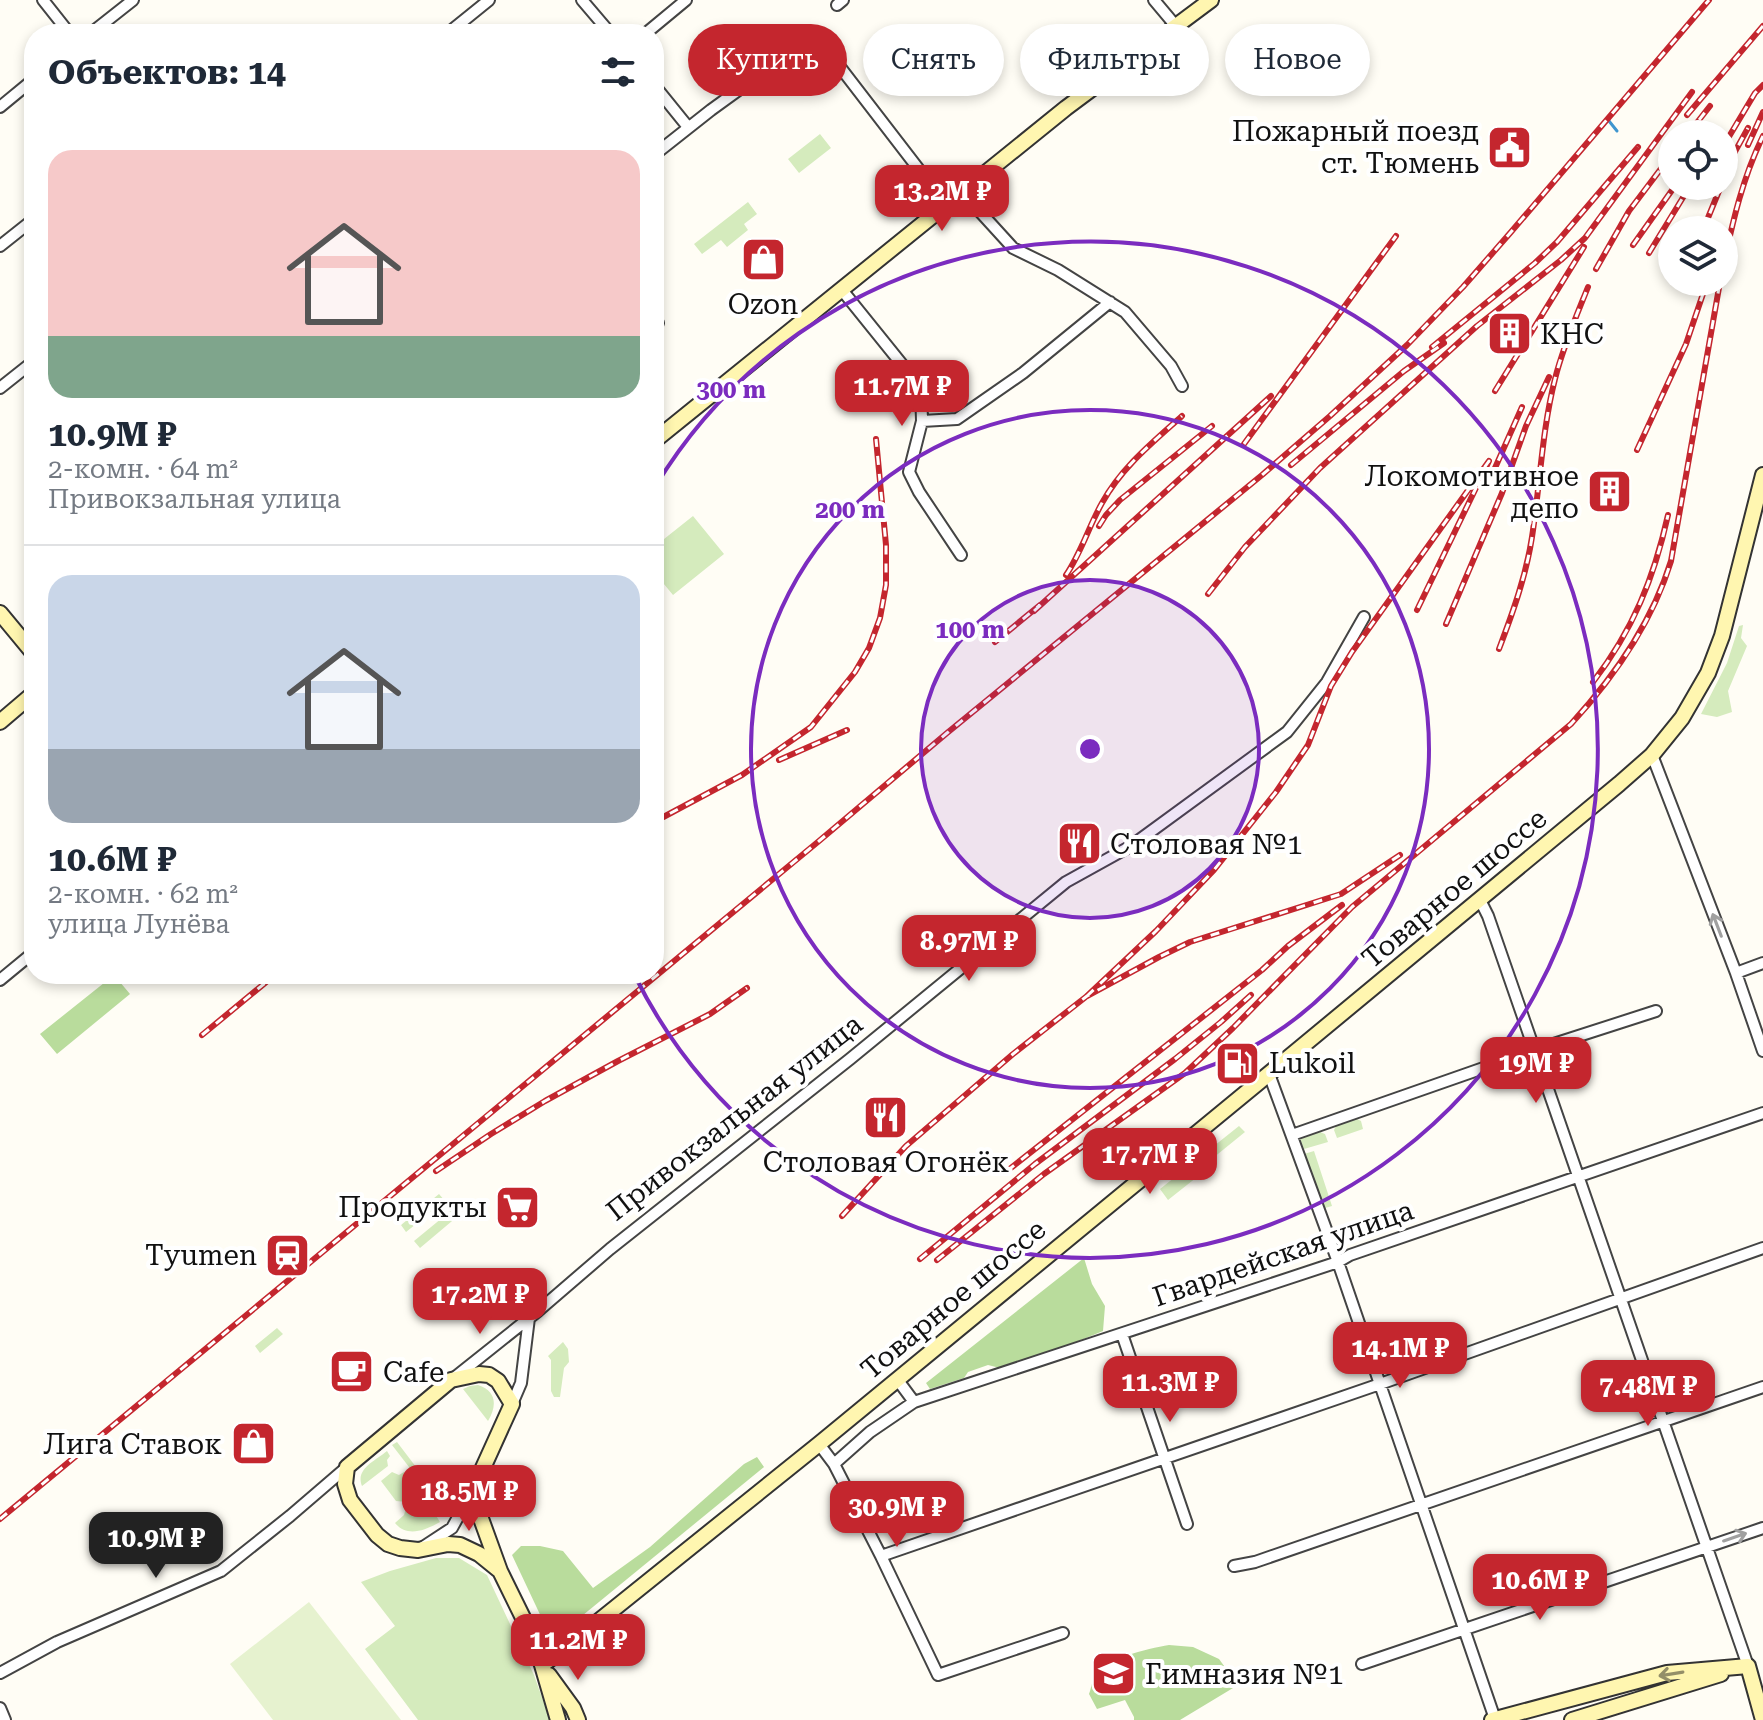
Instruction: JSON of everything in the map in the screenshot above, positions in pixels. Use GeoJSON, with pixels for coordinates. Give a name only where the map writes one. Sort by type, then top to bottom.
{"type":"FeatureCollection","features":[{"type":"Feature","properties":{"kind":"street"},"geometry":{"type":"LineString","coordinates":[[43,0],[62,24]]}},
{"type":"Feature","properties":{"kind":"street"},"geometry":{"type":"LineString","coordinates":[[103,24],[133,0]]}},
{"type":"Feature","properties":{"kind":"street"},"geometry":{"type":"LineString","coordinates":[[459,24],[489,0]]}},
{"type":"Feature","properties":{"kind":"street"},"geometry":{"type":"LineString","coordinates":[[582,0],[602,24]]}},
{"type":"Feature","properties":{"kind":"street"},"geometry":{"type":"LineString","coordinates":[[657,24],[686,0]]}},
{"type":"Feature","properties":{"kind":"street"},"geometry":{"type":"LineString","coordinates":[[1154,0],[1174,24]]}},
{"type":"Feature","properties":{"kind":"street"},"geometry":{"type":"LineString","coordinates":[[1176,24],[1211,0]]}},
{"type":"Feature","properties":{"kind":"street"},"geometry":{"type":"LineString","coordinates":[[664,147],[794,50],[817,45],[830,54],[948,203]]}},
{"type":"Feature","properties":{"kind":"street"},"geometry":{"type":"LineString","coordinates":[[0,107],[24,87]]}},
{"type":"Feature","properties":{"kind":"street"},"geometry":{"type":"LineString","coordinates":[[664,433],[1082,96]]}},
{"type":"Feature","properties":{"kind":"street"},"geometry":{"type":"LineString","coordinates":[[664,97],[688,127]]}},
{"type":"Feature","properties":{"kind":"street"},"geometry":{"type":"LineString","coordinates":[[962,192],[1013,248],[1058,270],[1125,312],[1171,366],[1182,386]]}},
{"type":"Feature","properties":{"kind":"street"},"geometry":{"type":"LineString","coordinates":[[0,246],[24,227]]}},
{"type":"Feature","properties":{"kind":"street"},"geometry":{"type":"LineString","coordinates":[[842,290],[921,388],[922,421],[909,472],[961,555]]}},
{"type":"Feature","properties":{"kind":"street"},"geometry":{"type":"LineString","coordinates":[[922,421],[957,419],[1023,373],[1110,302]]}},
{"type":"Feature","properties":{"kind":"street"},"geometry":{"type":"LineString","coordinates":[[0,388],[24,369]]}},
{"type":"Feature","properties":{"kind":"street","name":"Товарное шоссе"},"geometry":{"type":"LineString","coordinates":[[542,1665],[819,1444],[1652,755],[1682,718],[1708,673],[1722,636],[1763,475]]}},
{"type":"Feature","properties":{"kind":"street"},"geometry":{"type":"LineString","coordinates":[[0,613],[24,642]]}},
{"type":"Feature","properties":{"kind":"street","name":"Привокзальная улица"},"geometry":{"type":"LineString","coordinates":[[347,1467],[583,1270],[850,1059],[1066,882],[1131,846],[1287,732],[1327,682],[1364,617]]}},
{"type":"Feature","properties":{"kind":"street"},"geometry":{"type":"LineString","coordinates":[[0,722],[24,702]]}},
{"type":"Feature","properties":{"kind":"street"},"geometry":{"type":"LineString","coordinates":[[1652,755],[1763,1051]]}},
{"type":"Feature","properties":{"kind":"street"},"geometry":{"type":"LineString","coordinates":[[1480,900],[1707,1547],[1763,1720]]}},
{"type":"Feature","properties":{"kind":"street"},"geometry":{"type":"LineString","coordinates":[[0,980],[24,960]]}},
{"type":"Feature","properties":{"kind":"street"},"geometry":{"type":"LineString","coordinates":[[1736,973],[1763,963]]}},
{"type":"Feature","properties":{"kind":"street"},"geometry":{"type":"LineString","coordinates":[[1292,1135],[1656,1011]]}},
{"type":"Feature","properties":{"kind":"street"},"geometry":{"type":"LineString","coordinates":[[1269,1074],[1338,1262],[1494,1720],[1667,1673],[1748,1666]]}},
{"type":"Feature","properties":{"kind":"street","name":"Гвардейская улица"},"geometry":{"type":"LineString","coordinates":[[834,1464],[870,1432],[914,1402],[1338,1262],[1350,1255],[1763,1113]]}},
{"type":"Feature","properties":{"kind":"street"},"geometry":{"type":"LineString","coordinates":[[881,1556],[1763,1248]]}},
{"type":"Feature","properties":{"kind":"street"},"geometry":{"type":"LineString","coordinates":[[418,1550],[452,1528],[469,1499],[521,1383],[529,1318]]}},
{"type":"Feature","properties":{"kind":"street"},"geometry":{"type":"LineString","coordinates":[[1122,1334],[1187,1524]]}},
{"type":"Feature","properties":{"kind":"street"},"geometry":{"type":"LineString","coordinates":[[451,1380],[489,1375],[498,1381],[512,1404]]}},
{"type":"Feature","properties":{"kind":"street"},"geometry":{"type":"LineString","coordinates":[[897,1379],[914,1402]]}},
{"type":"Feature","properties":{"kind":"street"},"geometry":{"type":"LineString","coordinates":[[1234,1566],[1255,1562],[1763,1387]]}},
{"type":"Feature","properties":{"kind":"street"},"geometry":{"type":"LineString","coordinates":[[819,1444],[834,1464],[938,1675],[1063,1633]]}},
{"type":"Feature","properties":{"kind":"street"},"geometry":{"type":"LineString","coordinates":[[0,1673],[57,1642],[221,1571],[347,1467]]}},
{"type":"Feature","properties":{"kind":"street"},"geometry":{"type":"LineString","coordinates":[[347,1467],[345,1484],[350,1500],[377,1535],[388,1544],[418,1550],[448,1544],[460,1545],[479,1554],[500,1571]]}},
{"type":"Feature","properties":{"kind":"street"},"geometry":{"type":"LineString","coordinates":[[478,1479],[475,1502],[500,1571],[530,1632],[558,1720]]}},
{"type":"Feature","properties":{"kind":"street"},"geometry":{"type":"LineString","coordinates":[[1362,1664],[1763,1528]]}},
{"type":"Feature","properties":{"kind":"street"},"geometry":{"type":"LineString","coordinates":[[1572,1720],[1763,1661]]}},
{"type":"Feature","properties":{"kind":"street"},"geometry":{"type":"LineString","coordinates":[[542,1665],[578,1720]]}},
{"type":"Feature","properties":{"kind":"street"},"geometry":{"type":"LineString","coordinates":[[0,1708],[5,1720]]}},
{"type":"Feature","properties":{"kind":"green space"},"geometry":{"type":"Polygon","coordinates":[[[820,134],[831,148],[799,173],[788,159],[820,134]]]}},
{"type":"Feature","properties":{"kind":"green space"},"geometry":{"type":"Polygon","coordinates":[[[748,202],[757,214],[744,224],[748,230],[727,247],[721,240],[702,254],[694,244],[748,202]]]}},
{"type":"Feature","properties":{"kind":"green space"},"geometry":{"type":"Polygon","coordinates":[[[693,516],[724,554],[673,595],[664,584],[664,539],[693,516]]]}},
{"type":"Feature","properties":{"kind":"green space"},"geometry":{"type":"Polygon","coordinates":[[[1743,625],[1741,638],[1747,646],[1728,691],[1732,712],[1717,717],[1701,714],[1727,663],[1739,626],[1743,625]]]}},
{"type":"Feature","properties":{"kind":"green space"},"geometry":{"type":"Polygon","coordinates":[[[103,984],[122,984],[130,994],[57,1054],[40,1034],[103,984]]]}},
{"type":"Feature","properties":{"kind":"green space"},"geometry":{"type":"Polygon","coordinates":[[[1357,1119],[1361,1121],[1363,1129],[1337,1138],[1336,1126],[1357,1119]]]}},
{"type":"Feature","properties":{"kind":"green space"},"geometry":{"type":"Polygon","coordinates":[[[1239,1126],[1245,1132],[1213,1158],[1216,1162],[1168,1200],[1160,1189],[1239,1126]]]}},
{"type":"Feature","properties":{"kind":"green space"},"geometry":{"type":"Polygon","coordinates":[[[1320,1132],[1325,1134],[1328,1142],[1304,1149],[1300,1139],[1320,1132]]]}},
{"type":"Feature","properties":{"kind":"green space"},"geometry":{"type":"Polygon","coordinates":[[[1314,1151],[1332,1206],[1325,1208],[1304,1154],[1314,1151]]]}},
{"type":"Feature","properties":{"kind":"green space"},"geometry":{"type":"Polygon","coordinates":[[[439,1194],[445,1201],[406,1232],[401,1225],[439,1194]]]}},
{"type":"Feature","properties":{"kind":"green space"},"geometry":{"type":"Polygon","coordinates":[[[453,1209],[458,1216],[420,1248],[414,1241],[453,1209]]]}},
{"type":"Feature","properties":{"kind":"green space"},"geometry":{"type":"Polygon","coordinates":[[[1084,1258],[1092,1284],[1105,1306],[1103,1331],[1008,1370],[988,1365],[968,1372],[964,1378],[930,1389],[926,1383],[1084,1258]]]}},
{"type":"Feature","properties":{"kind":"green space"},"geometry":{"type":"Polygon","coordinates":[[[277,1328],[283,1334],[260,1353],[255,1346],[277,1328]]]}},
{"type":"Feature","properties":{"kind":"green space"},"geometry":{"type":"Polygon","coordinates":[[[563,1342],[568,1349],[569,1362],[564,1368],[560,1397],[554,1397],[548,1356],[563,1342]]]}},
{"type":"Feature","properties":{"kind":"green space"},"geometry":{"type":"Polygon","coordinates":[[[478,1385],[489,1391],[494,1400],[488,1421],[463,1389],[478,1385]]]}},
{"type":"Feature","properties":{"kind":"green space"},"geometry":{"type":"Polygon","coordinates":[[[397,1442],[451,1513],[447,1516],[392,1445],[397,1442]]]}},
{"type":"Feature","properties":{"kind":"green space"},"geometry":{"type":"Polygon","coordinates":[[[387,1451],[390,1456],[388,1466],[362,1486],[364,1470],[387,1451]]]}},
{"type":"Feature","properties":{"kind":"green space"},"geometry":{"type":"Polygon","coordinates":[[[757,1457],[764,1467],[566,1629],[556,1630],[544,1623],[512,1555],[521,1546],[563,1551],[593,1588],[650,1547],[744,1464],[757,1457]]]}},
{"type":"Feature","properties":{"kind":"green space"},"geometry":{"type":"Polygon","coordinates":[[[392,1472],[399,1475],[404,1472],[428,1504],[396,1501],[381,1481],[392,1472]]]}},
{"type":"Feature","properties":{"kind":"green space"},"geometry":{"type":"Polygon","coordinates":[[[406,1508],[433,1511],[440,1522],[423,1530],[400,1528],[395,1523],[404,1515],[406,1508]]]}},
{"type":"Feature","properties":{"kind":"green space"},"geometry":{"type":"Polygon","coordinates":[[[436,1558],[459,1558],[487,1575],[534,1675],[550,1720],[418,1720],[365,1649],[395,1626],[361,1582],[436,1558]]]}},
{"type":"Feature","properties":{"kind":"green space"},"geometry":{"type":"Polygon","coordinates":[[[309,1602],[401,1720],[273,1720],[230,1664],[309,1602]]]}},
{"type":"Feature","properties":{"kind":"green space"},"geometry":{"type":"Polygon","coordinates":[[[1169,1645],[1193,1647],[1219,1659],[1238,1685],[1180,1720],[1134,1720],[1125,1700],[1097,1709],[1089,1694],[1098,1673],[1126,1656],[1169,1645]]]}},
{"type":"Feature","properties":{"kind":"waterway"},"geometry":{"type":"LineString","coordinates":[[1609,121],[1617,131]]}},
{"type":"Feature","properties":{"kind":"railway"},"geometry":{"type":"LineString","coordinates":[[664,969],[1262,475],[1407,345],[1463,287],[1709,0]]}},
{"type":"Feature","properties":{"kind":"railway"},"geometry":{"type":"LineString","coordinates":[[1687,115],[1763,26]]}},
{"type":"Feature","properties":{"kind":"railway"},"geometry":{"type":"LineString","coordinates":[[1738,122],[1763,85]]}},
{"type":"Feature","properties":{"kind":"railway"},"geometry":{"type":"LineString","coordinates":[[1208,594],[1245,547],[1320,468],[1477,326],[1585,238],[1692,92]]}},
{"type":"Feature","properties":{"kind":"railway"},"geometry":{"type":"LineString","coordinates":[[1699,120],[1710,106]]}},
{"type":"Feature","properties":{"kind":"railway"},"geometry":{"type":"LineString","coordinates":[[1748,145],[1763,112]]}},
{"type":"Feature","properties":{"kind":"railway"},"geometry":{"type":"LineString","coordinates":[[1738,146],[1748,128]]}},
{"type":"Feature","properties":{"kind":"railway"},"geometry":{"type":"LineString","coordinates":[[1735,216],[1763,136]]}},
{"type":"Feature","properties":{"kind":"railway"},"geometry":{"type":"LineString","coordinates":[[1432,347],[1557,242],[1638,147]]}},
{"type":"Feature","properties":{"kind":"railway"},"geometry":{"type":"LineString","coordinates":[[1596,269],[1629,211],[1658,173]]}},
{"type":"Feature","properties":{"kind":"railway"},"geometry":{"type":"LineString","coordinates":[[1633,245],[1665,200]]}},
{"type":"Feature","properties":{"kind":"railway"},"geometry":{"type":"LineString","coordinates":[[1649,253],[1681,200]]}},
{"type":"Feature","properties":{"kind":"railway"},"geometry":{"type":"LineString","coordinates":[[1709,216],[1715,200]]}},
{"type":"Feature","properties":{"kind":"railway"},"geometry":{"type":"LineString","coordinates":[[1244,444],[1396,236]]}},
{"type":"Feature","properties":{"kind":"railway"},"geometry":{"type":"LineString","coordinates":[[1495,391],[1584,247]]}},
{"type":"Feature","properties":{"kind":"railway"},"geometry":{"type":"LineString","coordinates":[[1499,649],[1529,551],[1555,379],[1588,287]]}},
{"type":"Feature","properties":{"kind":"railway"},"geometry":{"type":"LineString","coordinates":[[1637,450],[1686,344],[1702,296]]}},
{"type":"Feature","properties":{"kind":"railway"},"geometry":{"type":"LineString","coordinates":[[937,1260],[1044,1174],[1185,1073],[1352,907],[1571,724],[1603,687],[1643,627],[1671,561],[1718,296]]}},
{"type":"Feature","properties":{"kind":"railway"},"geometry":{"type":"LineString","coordinates":[[1291,465],[1404,371],[1444,343]]}},
{"type":"Feature","properties":{"kind":"railway"},"geometry":{"type":"LineString","coordinates":[[1446,624],[1549,377]]}},
{"type":"Feature","properties":{"kind":"railway"},"geometry":{"type":"LineString","coordinates":[[1034,611],[1271,396]]}},
{"type":"Feature","properties":{"kind":"railway"},"geometry":{"type":"LineString","coordinates":[[1491,477],[1522,407]]}},
{"type":"Feature","properties":{"kind":"railway"},"geometry":{"type":"LineString","coordinates":[[1066,575],[1110,490],[1138,456],[1182,416]]}},
{"type":"Feature","properties":{"kind":"railway"},"geometry":{"type":"LineString","coordinates":[[1099,526],[1120,500],[1212,426]]}},
{"type":"Feature","properties":{"kind":"railway"},"geometry":{"type":"LineString","coordinates":[[664,817],[742,775],[811,727],[855,672],[869,648],[880,618],[886,585],[886,545],[876,439]]}},
{"type":"Feature","properties":{"kind":"railway"},"geometry":{"type":"LineString","coordinates":[[1087,996],[1156,931],[1214,870],[1276,792],[1308,745],[1331,686],[1352,652],[1489,461],[1417,610]]}},
{"type":"Feature","properties":{"kind":"railway"},"geometry":{"type":"LineString","coordinates":[[1593,682],[1620,643],[1640,603],[1668,515]]}},
{"type":"Feature","properties":{"kind":"railway"},"geometry":{"type":"LineString","coordinates":[[995,642],[1040,605]]}},
{"type":"Feature","properties":{"kind":"railway"},"geometry":{"type":"LineString","coordinates":[[779,760],[847,730]]}},
{"type":"Feature","properties":{"kind":"railway"},"geometry":{"type":"LineString","coordinates":[[842,1216],[906,1146],[1013,1054],[1087,996],[1190,942],[1341,894],[1400,855]]}},
{"type":"Feature","properties":{"kind":"railway"},"geometry":{"type":"LineString","coordinates":[[1007,1171],[1342,905]]}},
{"type":"Feature","properties":{"kind":"railway"},"geometry":{"type":"LineString","coordinates":[[202,1035],[264,984]]}},
{"type":"Feature","properties":{"kind":"railway"},"geometry":{"type":"LineString","coordinates":[[0,1519],[646,984]]}},
{"type":"Feature","properties":{"kind":"railway"},"geometry":{"type":"LineString","coordinates":[[436,1171],[545,1101],[710,1014],[747,988]]}},
{"type":"Feature","properties":{"kind":"railway"},"geometry":{"type":"LineString","coordinates":[[920,1259],[1035,1164],[1175,1059],[1251,995]]}},
{"type":"Feature","properties":{"kind":"place","name":"Пожарный поезд ст. Тюмень"},"geometry":{"type":"Point","coordinates":[1510,147]}},
{"type":"Feature","properties":{"kind":"place","name":"Ozon"},"geometry":{"type":"Point","coordinates":[763,260]}},
{"type":"Feature","properties":{"kind":"place","name":"КНС"},"geometry":{"type":"Point","coordinates":[1509,334]}},
{"type":"Feature","properties":{"kind":"place","name":"Локомотивное депо"},"geometry":{"type":"Point","coordinates":[1610,492]}},
{"type":"Feature","properties":{"kind":"place","name":"Столовая №1"},"geometry":{"type":"Point","coordinates":[1079,844]}},
{"type":"Feature","properties":{"kind":"place","name":"Lukoil"},"geometry":{"type":"Point","coordinates":[1238,1063]}},
{"type":"Feature","properties":{"kind":"place","name":"Столовая Огонёк"},"geometry":{"type":"Point","coordinates":[886,1117]}},
{"type":"Feature","properties":{"kind":"place","name":"Продукты"},"geometry":{"type":"Point","coordinates":[518,1207]}},
{"type":"Feature","properties":{"kind":"place","name":"Tyumen"},"geometry":{"type":"Point","coordinates":[288,1255]}},
{"type":"Feature","properties":{"kind":"place","name":"Cafe"},"geometry":{"type":"Point","coordinates":[352,1372]}},
{"type":"Feature","properties":{"kind":"place","name":"Лига Ставок"},"geometry":{"type":"Point","coordinates":[253,1444]}},
{"type":"Feature","properties":{"kind":"place","name":"Гимназия №1"},"geometry":{"type":"Point","coordinates":[1114,1674]}}]}
